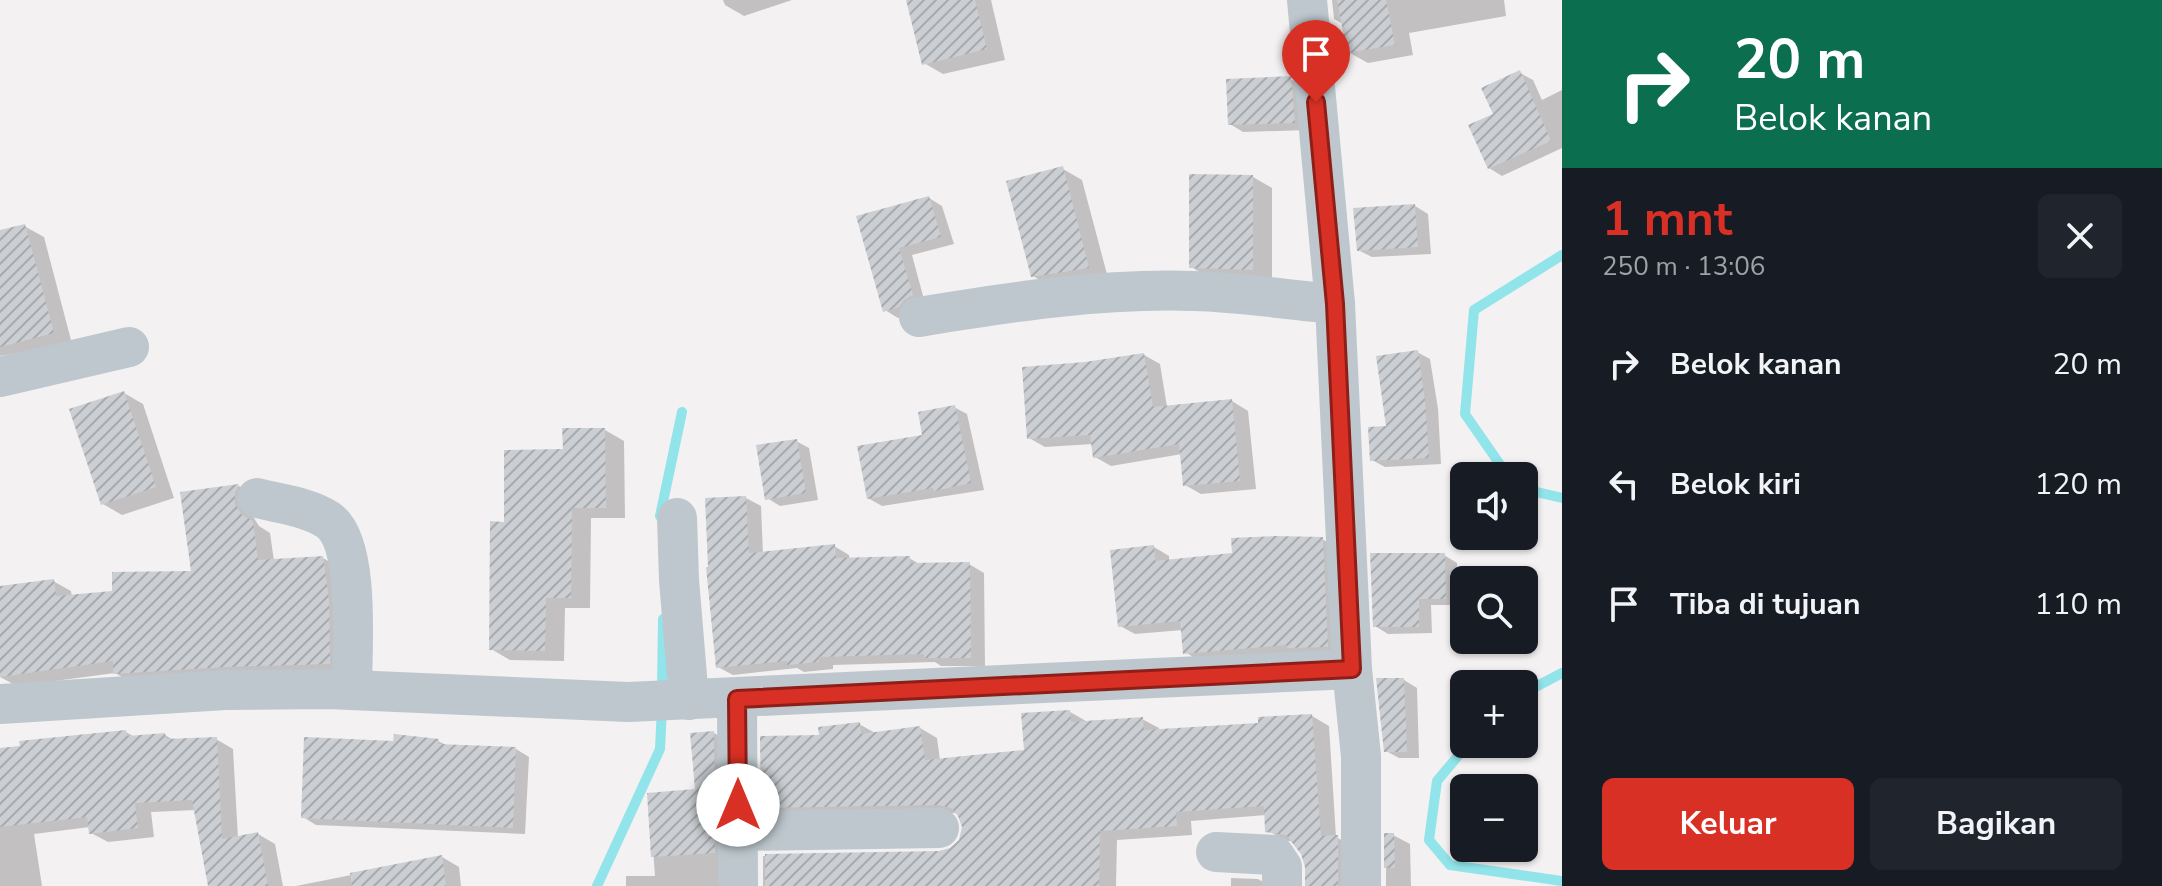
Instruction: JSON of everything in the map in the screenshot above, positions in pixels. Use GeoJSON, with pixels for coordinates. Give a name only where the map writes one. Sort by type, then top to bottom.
{"type":"FeatureCollection","features":[{"type":"Feature","properties":{"kind":"street"},"geometry":{"type":"LineString","coordinates":[[1307,0],[1335,304],[1352,669],[1361,756],[1361,886]]}},
{"type":"Feature","properties":{"kind":"street"},"geometry":{"type":"LineString","coordinates":[[919,317],[1043,297],[1123,291],[1207,291],[1335,304]]}},
{"type":"Feature","properties":{"kind":"street"},"geometry":{"type":"LineString","coordinates":[[0,377],[129,347]]}},
{"type":"Feature","properties":{"kind":"street"},"geometry":{"type":"LineString","coordinates":[[257,498],[316,514],[332,522],[341,536],[352,583],[352,689]]}},
{"type":"Feature","properties":{"kind":"street"},"geometry":{"type":"LineString","coordinates":[[677,518],[681,700]]}},
{"type":"Feature","properties":{"kind":"street"},"geometry":{"type":"LineString","coordinates":[[0,704],[225,690],[352,689],[628,702],[1352,669]]}},
{"type":"Feature","properties":{"kind":"street"},"geometry":{"type":"LineString","coordinates":[[737,699],[738,886]]}},
{"type":"Feature","properties":{"kind":"street"},"geometry":{"type":"LineString","coordinates":[[738,831],[939,828]]}},
{"type":"Feature","properties":{"kind":"street"},"geometry":{"type":"LineString","coordinates":[[1216,852],[1274,855],[1282,867],[1282,886]]}},
{"type":"Feature","properties":{"kind":"building"},"geometry":{"type":"Polygon","coordinates":[[[906,0],[975,0],[987,49],[922,65],[906,0]]]}},
{"type":"Feature","properties":{"kind":"building"},"geometry":{"type":"Polygon","coordinates":[[[1337,0],[1386,0],[1395,45],[1347,53],[1337,0]]]}},
{"type":"Feature","properties":{"kind":"building"},"geometry":{"type":"Polygon","coordinates":[[[1520,70],[1551,141],[1488,169],[1468,125],[1493,114],[1481,88],[1520,70]]]}},
{"type":"Feature","properties":{"kind":"building"},"geometry":{"type":"Polygon","coordinates":[[[1291,76],[1295,123],[1228,125],[1226,79],[1291,76]]]}},
{"type":"Feature","properties":{"kind":"building"},"geometry":{"type":"Polygon","coordinates":[[[1063,166],[1089,268],[1031,277],[1006,181],[1063,166]]]}},
{"type":"Feature","properties":{"kind":"building"},"geometry":{"type":"Polygon","coordinates":[[[1189,174],[1253,175],[1253,270],[1189,268],[1189,174]]]}},
{"type":"Feature","properties":{"kind":"building"},"geometry":{"type":"Polygon","coordinates":[[[929,196],[941,237],[899,248],[913,295],[899,307],[883,312],[856,216],[929,196]]]}},
{"type":"Feature","properties":{"kind":"building"},"geometry":{"type":"Polygon","coordinates":[[[1415,204],[1418,247],[1357,251],[1353,208],[1415,204]]]}},
{"type":"Feature","properties":{"kind":"building"},"geometry":{"type":"Polygon","coordinates":[[[25,224],[54,333],[0,347],[0,230],[25,224]]]}},
{"type":"Feature","properties":{"kind":"building"},"geometry":{"type":"Polygon","coordinates":[[[1418,350],[1429,458],[1370,461],[1368,427],[1386,426],[1376,356],[1418,350]]]}},
{"type":"Feature","properties":{"kind":"building"},"geometry":{"type":"Polygon","coordinates":[[[1144,353],[1153,407],[1232,399],[1240,481],[1183,486],[1179,444],[1093,458],[1090,435],[1027,439],[1022,367],[1144,353]]]}},
{"type":"Feature","properties":{"kind":"building"},"geometry":{"type":"Polygon","coordinates":[[[124,391],[156,487],[101,505],[69,409],[124,391]]]}},
{"type":"Feature","properties":{"kind":"building"},"geometry":{"type":"Polygon","coordinates":[[[955,405],[971,483],[867,499],[857,446],[922,435],[918,412],[955,405]]]}},
{"type":"Feature","properties":{"kind":"building"},"geometry":{"type":"Polygon","coordinates":[[[562,428],[605,428],[606,508],[572,508],[571,598],[546,598],[545,651],[489,650],[490,521],[504,522],[504,450],[563,449],[562,428]]]}},
{"type":"Feature","properties":{"kind":"building"},"geometry":{"type":"Polygon","coordinates":[[[797,439],[806,493],[765,500],[756,445],[797,439]]]}},
{"type":"Feature","properties":{"kind":"building"},"geometry":{"type":"Polygon","coordinates":[[[239,484],[235,504],[242,515],[253,521],[258,560],[323,556],[329,600],[330,664],[113,674],[113,661],[0,677],[0,586],[54,579],[56,596],[112,591],[112,572],[191,571],[180,492],[239,484]]]}},
{"type":"Feature","properties":{"kind":"building"},"geometry":{"type":"Polygon","coordinates":[[[746,496],[749,553],[835,544],[836,558],[910,556],[910,563],[970,562],[971,658],[924,658],[924,654],[819,657],[819,662],[787,665],[787,661],[716,668],[706,567],[705,498],[746,496]]]}},
{"type":"Feature","properties":{"kind":"building"},"geometry":{"type":"Polygon","coordinates":[[[1323,537],[1328,647],[1287,648],[1287,645],[1183,654],[1180,621],[1118,627],[1110,550],[1154,545],[1155,561],[1232,553],[1231,538],[1323,537]]]}},
{"type":"Feature","properties":{"kind":"building"},"geometry":{"type":"Polygon","coordinates":[[[1370,553],[1445,553],[1446,599],[1419,599],[1419,627],[1373,627],[1370,553]]]}},
{"type":"Feature","properties":{"kind":"building"},"geometry":{"type":"Polygon","coordinates":[[[1376,678],[1404,678],[1407,752],[1384,752],[1376,678]]]}},
{"type":"Feature","properties":{"kind":"building"},"geometry":{"type":"Polygon","coordinates":[[[1070,710],[1071,722],[1143,717],[1144,730],[1258,723],[1258,717],[1312,714],[1321,836],[1338,835],[1338,886],[1305,886],[1301,854],[1286,835],[1265,832],[1264,806],[1176,812],[1177,826],[1100,831],[1099,886],[765,886],[765,854],[939,851],[950,848],[959,840],[962,827],[951,808],[939,805],[761,808],[760,736],[819,735],[818,727],[860,722],[861,734],[920,726],[925,760],[1024,750],[1021,713],[1070,710]]]}},
{"type":"Feature","properties":{"kind":"building"},"geometry":{"type":"Polygon","coordinates":[[[126,730],[127,736],[165,733],[166,739],[217,737],[222,839],[258,832],[268,886],[208,886],[192,800],[135,803],[138,828],[89,834],[87,817],[0,827],[0,748],[20,746],[19,741],[126,730]]]}},
{"type":"Feature","properties":{"kind":"building"},"geometry":{"type":"Polygon","coordinates":[[[714,731],[715,853],[651,857],[647,793],[695,789],[690,733],[714,731]]]}},
{"type":"Feature","properties":{"kind":"building"},"geometry":{"type":"Polygon","coordinates":[[[394,734],[439,739],[438,744],[516,747],[513,828],[301,818],[304,737],[393,741],[394,734]]]}},
{"type":"Feature","properties":{"kind":"building"},"geometry":{"type":"Polygon","coordinates":[[[1384,833],[1394,833],[1395,868],[1384,868],[1384,833]]]}},
{"type":"Feature","properties":{"kind":"building"},"geometry":{"type":"Polygon","coordinates":[[[442,855],[446,886],[352,886],[350,873],[442,855]]]}},
{"type":"Feature","properties":{"kind":"waterway"},"geometry":{"type":"LineString","coordinates":[[1498,462],[1465,414],[1474,310],[1562,255]]}},
{"type":"Feature","properties":{"kind":"waterway"},"geometry":{"type":"LineString","coordinates":[[660,516],[682,412]]}},
{"type":"Feature","properties":{"kind":"waterway"},"geometry":{"type":"LineString","coordinates":[[1538,492],[1562,498]]}},
{"type":"Feature","properties":{"kind":"waterway"},"geometry":{"type":"LineString","coordinates":[[662,691],[663,619]]}},
{"type":"Feature","properties":{"kind":"waterway"},"geometry":{"type":"LineString","coordinates":[[1538,686],[1562,673]]}},
{"type":"Feature","properties":{"kind":"waterway"},"geometry":{"type":"LineString","coordinates":[[597,886],[660,749],[662,707]]}},
{"type":"Feature","properties":{"kind":"waterway"},"geometry":{"type":"LineString","coordinates":[[1456,758],[1437,781],[1429,840],[1450,865],[1562,881]]}},
{"type":"Feature","properties":{"kind":"route"},"geometry":{"type":"LineString","coordinates":[[738,805],[737,699],[1352,669],[1335,304],[1316,102]]}}]}
